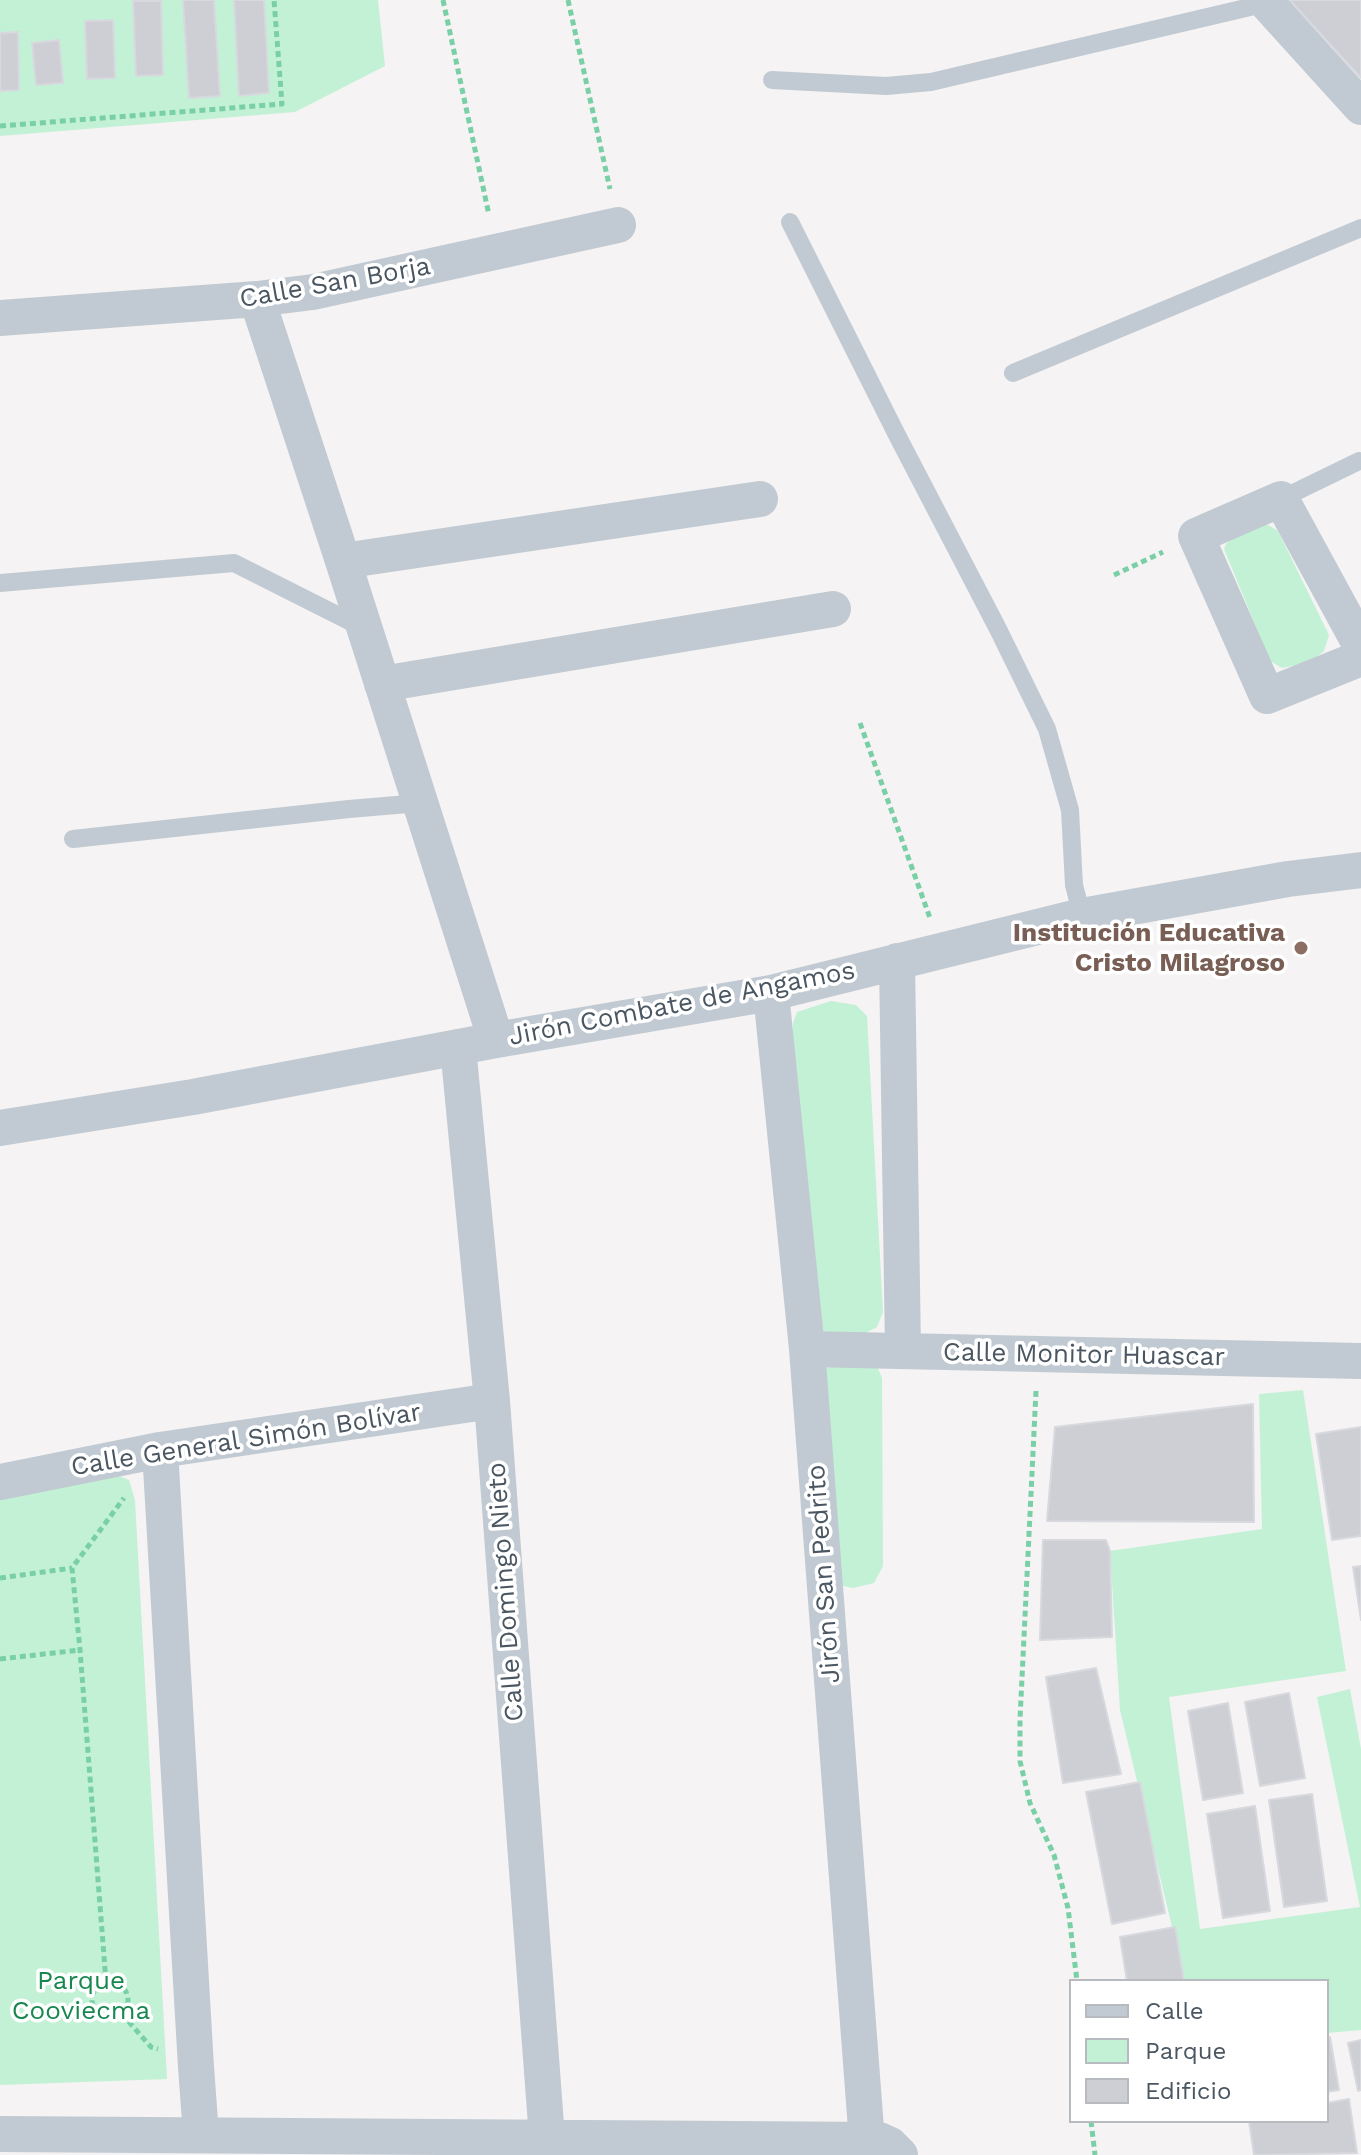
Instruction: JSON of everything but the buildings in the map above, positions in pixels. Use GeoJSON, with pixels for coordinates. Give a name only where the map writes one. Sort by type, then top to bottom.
{"type":"FeatureCollection","features":[{"type":"Feature","properties":{"kind":"street"},"geometry":{"type":"LineString","coordinates":[[1266,2],[1361,107]]}},
{"type":"Feature","properties":{"kind":"street","name":"Calle San Borja"},"geometry":{"type":"LineString","coordinates":[[0,318],[313,292],[618,225]]}},
{"type":"Feature","properties":{"kind":"street"},"geometry":{"type":"LineString","coordinates":[[257,299],[496,1040]]}},
{"type":"Feature","properties":{"kind":"street"},"geometry":{"type":"LineString","coordinates":[[343,561],[760,499]]}},
{"type":"Feature","properties":{"kind":"street"},"geometry":{"type":"LineString","coordinates":[[1361,646],[1281,499],[1196,536],[1267,696],[1361,658]]}},
{"type":"Feature","properties":{"kind":"street"},"geometry":{"type":"LineString","coordinates":[[382,684],[833,609]]}},
{"type":"Feature","properties":{"kind":"street","name":"Jirón Combate de Angamos"},"geometry":{"type":"LineString","coordinates":[[0,1128],[193,1097],[496,1040],[771,993],[1082,916],[1288,879],[1361,870]]}},
{"type":"Feature","properties":{"kind":"street"},"geometry":{"type":"LineString","coordinates":[[897,961],[903,1351]]}},
{"type":"Feature","properties":{"kind":"street","name":"Jirón San Pedrito"},"geometry":{"type":"LineString","coordinates":[[771,993],[807,1349],[867,2148]]}},
{"type":"Feature","properties":{"kind":"street","name":"Calle Domingo Nieto"},"geometry":{"type":"LineString","coordinates":[[458,1047],[492,1401],[547,2138]]}},
{"type":"Feature","properties":{"kind":"street","name":"Calle Monitor Huascar"},"geometry":{"type":"LineString","coordinates":[[807,1349],[1361,1361]]}},
{"type":"Feature","properties":{"kind":"street","name":"Calle General Simón Bolívar"},"geometry":{"type":"LineString","coordinates":[[0,1482],[160,1450],[492,1401]]}},
{"type":"Feature","properties":{"kind":"street"},"geometry":{"type":"LineString","coordinates":[[160,1450],[201,2135]]}},
{"type":"Feature","properties":{"kind":"street"},"geometry":{"type":"LineString","coordinates":[[0,2134],[547,2138],[867,2148],[879,2140],[900,2155]]}},
{"type":"Feature","properties":{"kind":"lane"},"geometry":{"type":"LineString","coordinates":[[772,80],[886,86],[931,82],[1266,2]]}},
{"type":"Feature","properties":{"kind":"lane"},"geometry":{"type":"LineString","coordinates":[[790,222],[1047,729],[1070,810],[1074,885],[1082,916]]}},
{"type":"Feature","properties":{"kind":"lane"},"geometry":{"type":"LineString","coordinates":[[1013,373],[1361,228]]}},
{"type":"Feature","properties":{"kind":"lane"},"geometry":{"type":"LineString","coordinates":[[1281,499],[1359,461]]}},
{"type":"Feature","properties":{"kind":"lane"},"geometry":{"type":"LineString","coordinates":[[0,583],[234,563],[365,629]]}},
{"type":"Feature","properties":{"kind":"lane"},"geometry":{"type":"LineString","coordinates":[[73,839],[420,803]]}},
{"type":"Feature","properties":{"kind":"path"},"geometry":{"type":"LineString","coordinates":[[0,126],[282,104],[274,0]]}},
{"type":"Feature","properties":{"kind":"path"},"geometry":{"type":"LineString","coordinates":[[443,0],[496,252]]}},
{"type":"Feature","properties":{"kind":"path"},"geometry":{"type":"LineString","coordinates":[[568,0],[618,225]]}},
{"type":"Feature","properties":{"kind":"path"},"geometry":{"type":"LineString","coordinates":[[1114,575],[1196,536]]}},
{"type":"Feature","properties":{"kind":"path"},"geometry":{"type":"LineString","coordinates":[[860,723],[942,949]]}},
{"type":"Feature","properties":{"kind":"path"},"geometry":{"type":"LineString","coordinates":[[1038,1354],[1020,1703],[1020,1761],[1030,1803],[1054,1855],[1068,1908],[1077,1979]]}},
{"type":"Feature","properties":{"kind":"path"},"geometry":{"type":"LineString","coordinates":[[106,1982],[72,1568],[125,1497]]}},
{"type":"Feature","properties":{"kind":"path"},"geometry":{"type":"LineString","coordinates":[[0,1578],[72,1568]]}},
{"type":"Feature","properties":{"kind":"path"},"geometry":{"type":"LineString","coordinates":[[0,1659],[80,1650]]}},
{"type":"Feature","properties":{"kind":"path"},"geometry":{"type":"LineString","coordinates":[[106,1982],[118,1984],[128,1997],[122,2014],[112,2019],[99,2016],[91,2001],[95,1989],[106,1982]]}},
{"type":"Feature","properties":{"kind":"path"},"geometry":{"type":"LineString","coordinates":[[1091,2123],[1095,2155]]}},
{"type":"Feature","properties":{"kind":"green space"},"geometry":{"type":"Polygon","coordinates":[[[0,0],[378,0],[385,66],[295,112],[0,136],[0,0]]]}},
{"type":"Feature","properties":{"kind":"green space"},"geometry":{"type":"Polygon","coordinates":[[[1268,525],[1278,531],[1329,635],[1324,651],[1309,663],[1282,668],[1270,661],[1224,549],[1238,533],[1251,526],[1268,525]]]}},
{"type":"Feature","properties":{"kind":"green space"},"geometry":{"type":"Polygon","coordinates":[[[831,1001],[856,1005],[867,1016],[883,1312],[877,1327],[864,1334],[823,1332],[793,1039],[797,1012],[831,1001]]]}},
{"type":"Feature","properties":{"kind":"green space"},"geometry":{"type":"Polygon","coordinates":[[[837,1364],[877,1366],[882,1378],[883,1566],[874,1583],[853,1588],[839,1585],[826,1368],[837,1364]]]}},
{"type":"Feature","properties":{"kind":"green space"},"geometry":{"type":"Polygon","coordinates":[[[1303,1390],[1346,1671],[1169,1697],[1200,1929],[1360,1907],[1317,1697],[1350,1689],[1361,1749],[1361,2030],[1329,2033],[1329,1979],[1185,1979],[1120,1710],[1110,1551],[1262,1529],[1259,1394],[1303,1390]]]}},
{"type":"Feature","properties":{"kind":"green space","name":"Parque Cooviecma"},"geometry":{"type":"Polygon","coordinates":[[[115,1474],[129,1480],[135,1500],[167,2079],[0,2085],[0,1489],[115,1474]]]}},
{"type":"Feature","properties":{"kind":"place","name":"Institución Educativa Cristo Milagroso"},"geometry":{"type":"Point","coordinates":[1301,948]}}]}
